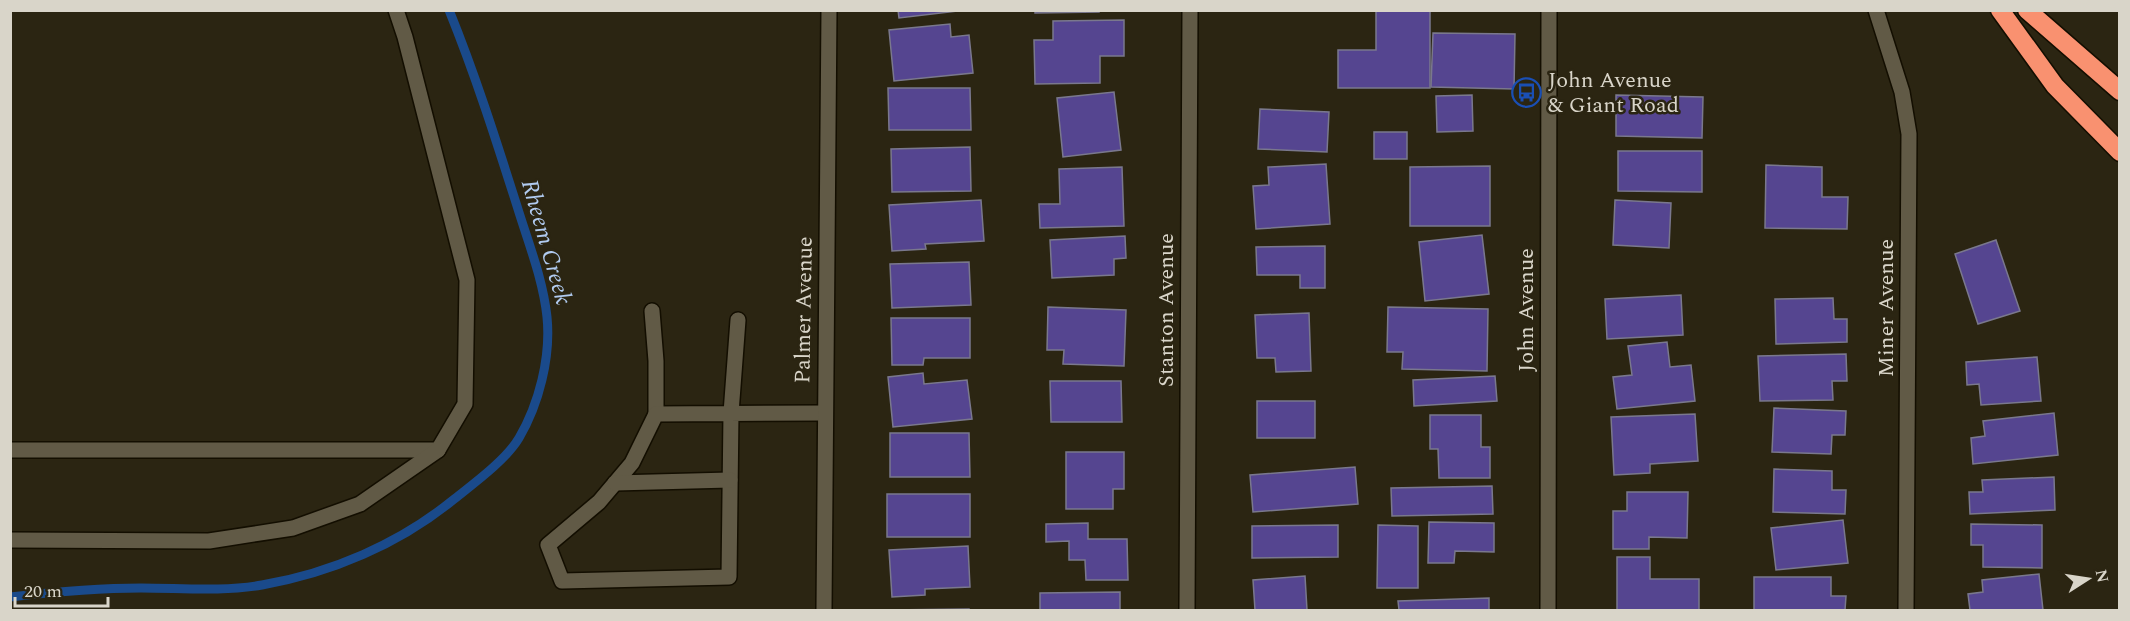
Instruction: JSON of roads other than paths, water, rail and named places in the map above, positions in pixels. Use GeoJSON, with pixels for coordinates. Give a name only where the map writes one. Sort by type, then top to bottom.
{"type":"FeatureCollection","features":[{"type":"Feature","properties":{"kind":"highway"},"geometry":{"type":"LineString","coordinates":[[2000,10],[2055,86],[2120,152]]}},
{"type":"Feature","properties":{"kind":"highway"},"geometry":{"type":"LineString","coordinates":[[2027,10],[2120,91]]}},
{"type":"Feature","properties":{"kind":"street"},"geometry":{"type":"LineString","coordinates":[[10,540],[209,541],[293,528],[360,504],[438,450],[465,404],[467,280],[405,37],[396,10]]}},
{"type":"Feature","properties":{"kind":"street","name":"Palmer Avenue"},"geometry":{"type":"LineString","coordinates":[[824,610],[829,10]]}},
{"type":"Feature","properties":{"kind":"street","name":"Stanton Avenue"},"geometry":{"type":"LineString","coordinates":[[1187,610],[1190,10]]}},
{"type":"Feature","properties":{"kind":"street","name":"John Avenue"},"geometry":{"type":"LineString","coordinates":[[1548,610],[1549,10]]}},
{"type":"Feature","properties":{"kind":"street","name":"Miner Avenue"},"geometry":{"type":"LineString","coordinates":[[1876,10],[1902,92],[1909,134],[1906,610]]}},
{"type":"Feature","properties":{"kind":"street"},"geometry":{"type":"LineString","coordinates":[[652,311],[656,361],[656,414],[632,464],[599,502],[548,545],[562,581],[729,577],[731,414],[738,320]]}},
{"type":"Feature","properties":{"kind":"street"},"geometry":{"type":"LineString","coordinates":[[656,414],[825,413]]}},
{"type":"Feature","properties":{"kind":"street"},"geometry":{"type":"LineString","coordinates":[[10,450],[438,450]]}},
{"type":"Feature","properties":{"kind":"street"},"geometry":{"type":"LineString","coordinates":[[615,483],[730,480]]}},
{"type":"Feature","properties":{"kind":"waterway","name":"Rheem Creek"},"geometry":{"type":"LineString","coordinates":[[10,597],[109,589],[232,588],[262,585],[313,573],[387,543],[432,516],[498,463],[519,438],[538,395],[542,380],[548,332],[545,303],[535,261],[493,132],[449,10]]}},
{"type":"Feature","properties":{"kind":"place","name":"John Avenue & Giant Road"},"geometry":{"type":"Point","coordinates":[1527,93]}}]}
